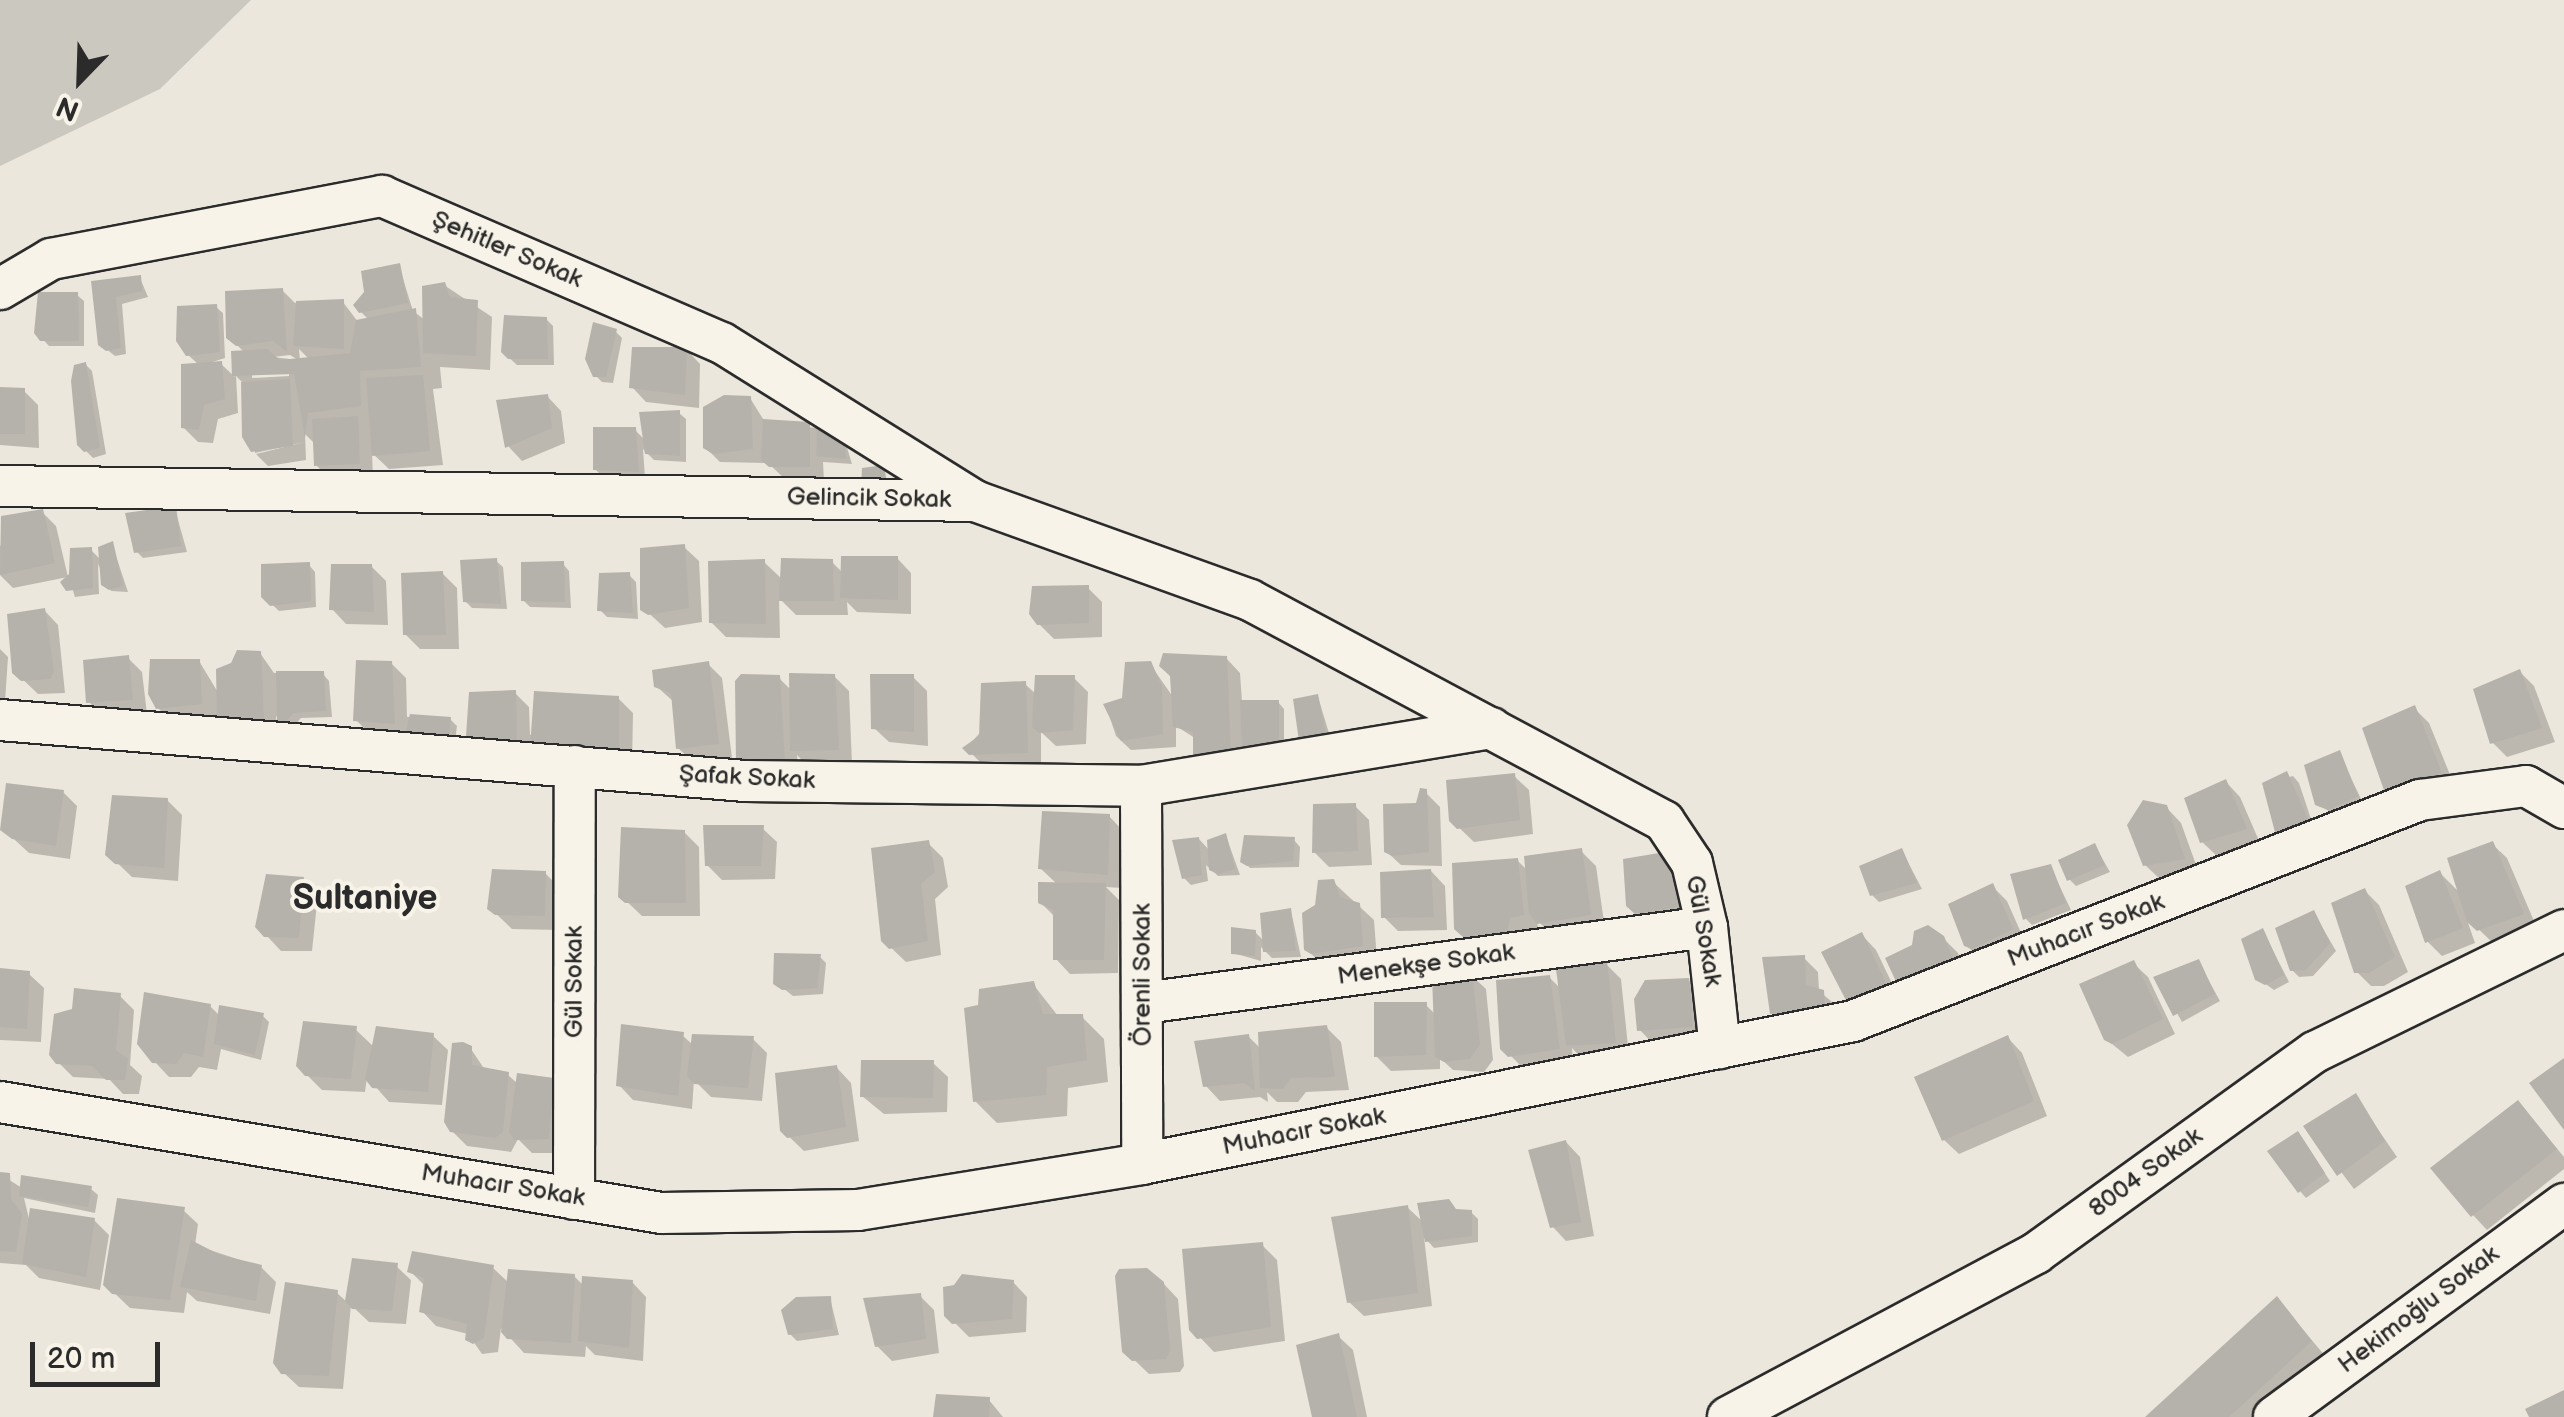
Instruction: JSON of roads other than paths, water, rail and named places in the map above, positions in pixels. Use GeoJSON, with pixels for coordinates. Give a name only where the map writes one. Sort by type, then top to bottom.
{"type":"FeatureCollection","features":[{"type":"Feature","properties":{"kind":"street","name":"Şehitler Sokak"},"geometry":{"type":"LineString","coordinates":[[0,289],[52,259],[382,196],[722,344],[975,500]]}},
{"type":"Feature","properties":{"kind":"street","name":"Gelincik Sokak"},"geometry":{"type":"LineString","coordinates":[[0,486],[975,500],[1250,600],[1664,822]]}},
{"type":"Feature","properties":{"kind":"street","name":"Şafak Sokak"},"geometry":{"type":"LineString","coordinates":[[0,720],[744,780],[1141,786],[1491,728]]}},
{"type":"Feature","properties":{"kind":"street","name":"Gül Sokak"},"geometry":{"type":"LineString","coordinates":[[574,1198],[575,766]]}},
{"type":"Feature","properties":{"kind":"street","name":"Örenli Sokak"},"geometry":{"type":"LineString","coordinates":[[1141,786],[1142,1164]]}},
{"type":"Feature","properties":{"kind":"street","name":"Muhacır Sokak"},"geometry":{"type":"LineString","coordinates":[[0,1102],[661,1213],[858,1210],[1142,1164],[1853,1021],[2420,800],[2526,786],[2564,808]]}},
{"type":"Feature","properties":{"kind":"street","name":"Gül Sokak"},"geometry":{"type":"LineString","coordinates":[[1664,822],[1692,863],[1707,927],[1720,1048]]}},
{"type":"Feature","properties":{"kind":"street","name":"Menekşe Sokak"},"geometry":{"type":"LineString","coordinates":[[1144,1003],[1707,927]]}},
{"type":"Feature","properties":{"kind":"street","name":"8004 Sokak"},"geometry":{"type":"LineString","coordinates":[[1728,1417],[2036,1253],[2315,1052],[2564,930]]}},
{"type":"Feature","properties":{"kind":"street","name":"Hekimoğlu Sokak"},"geometry":{"type":"LineString","coordinates":[[2274,1417],[2564,1204]]}},
{"type":"Feature","properties":{"kind":"district","name":"Sultaniye"},"geometry":{"type":"Point","coordinates":[365,899]}}]}
